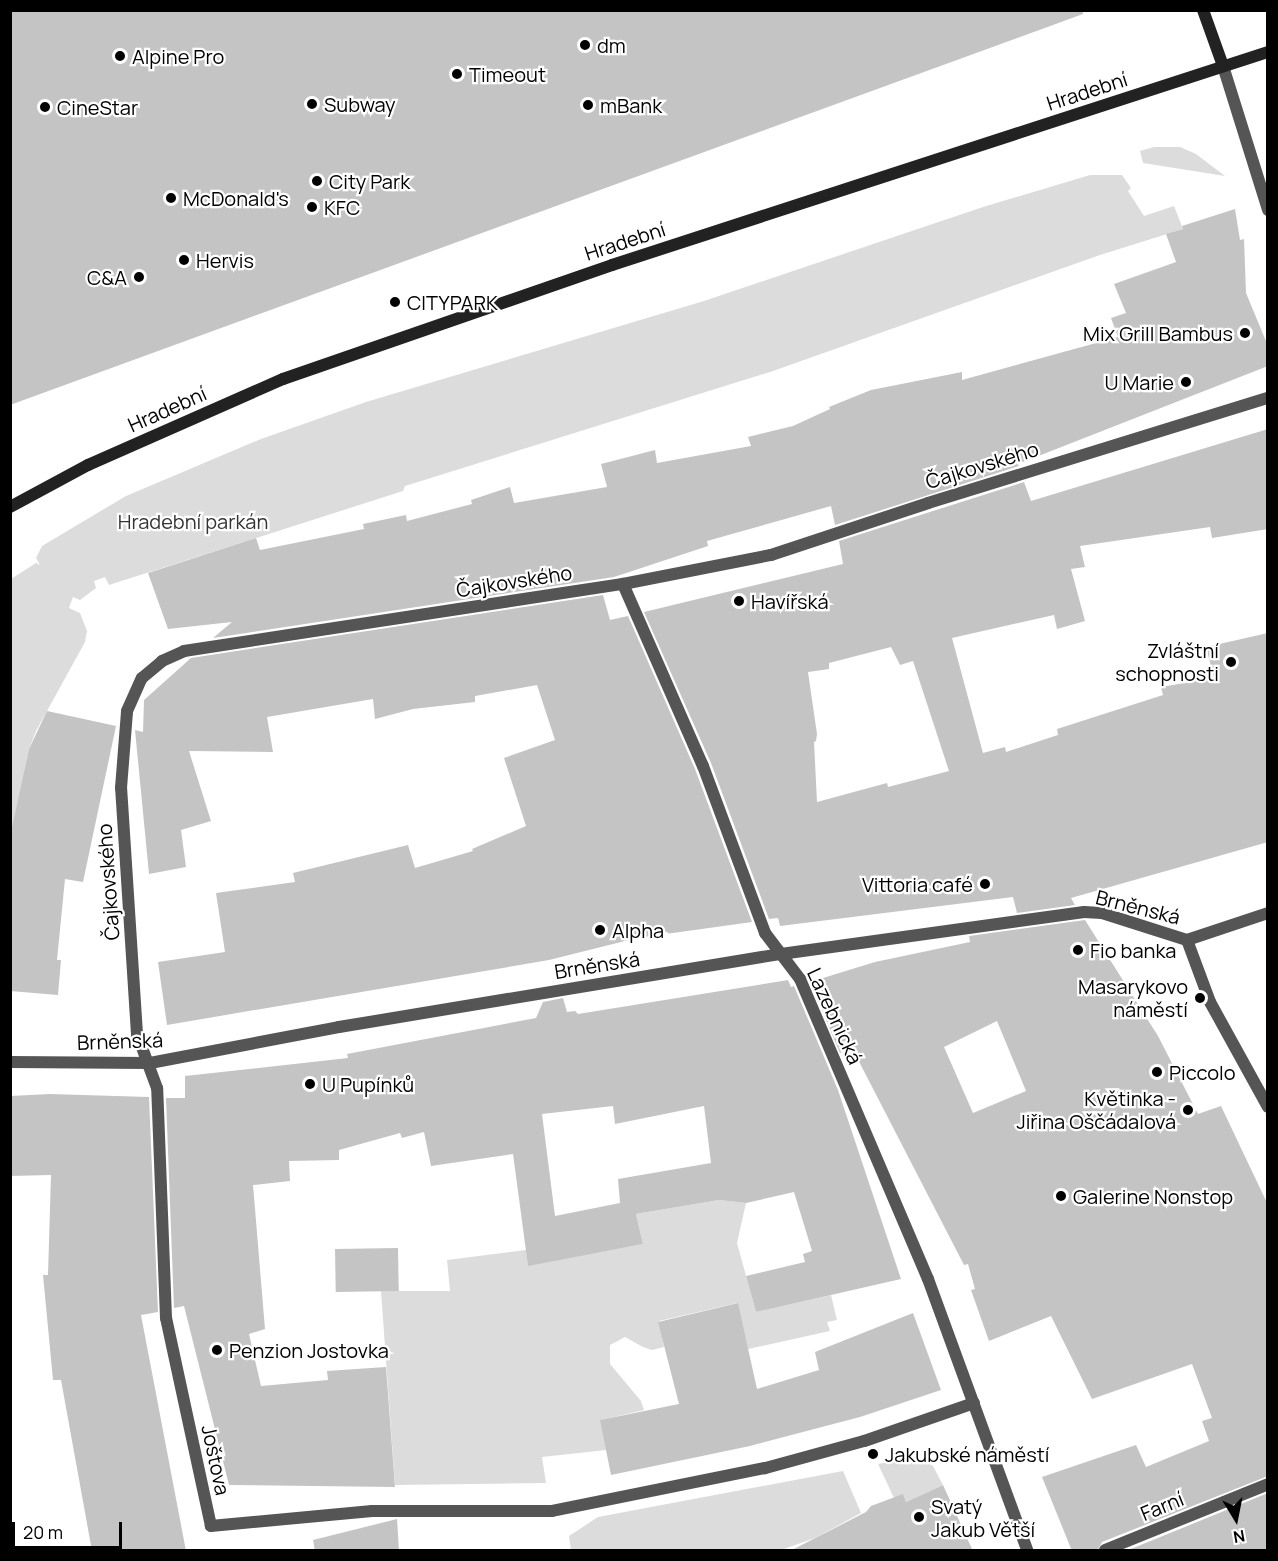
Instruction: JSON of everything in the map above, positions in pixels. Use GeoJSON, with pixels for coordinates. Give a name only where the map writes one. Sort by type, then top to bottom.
{"type":"FeatureCollection","features":[{"type":"Feature","properties":{"kind":"main road"},"geometry":{"type":"LineString","coordinates":[[1203,10],[1223,66]]}},
{"type":"Feature","properties":{"kind":"main road","name":"Hradební"},"geometry":{"type":"LineString","coordinates":[[10,507],[88,465],[283,380],[612,265],[1268,52]]}},
{"type":"Feature","properties":{"kind":"street"},"geometry":{"type":"LineString","coordinates":[[1223,66],[1268,210]]}},
{"type":"Feature","properties":{"kind":"street","name":"Čajkovského"},"geometry":{"type":"LineString","coordinates":[[150,1063],[137,1034],[121,788],[127,711],[142,678],[162,661],[184,651],[623,584],[771,555],[939,499],[1268,398]]}},
{"type":"Feature","properties":{"kind":"street","name":"Lazebnická"},"geometry":{"type":"LineString","coordinates":[[623,584],[703,766],[765,933],[805,990],[928,1279],[974,1403]]}},
{"type":"Feature","properties":{"kind":"street","name":"Brněnská"},"geometry":{"type":"LineString","coordinates":[[10,1062],[150,1063],[339,1027],[781,954],[1084,912],[1102,913],[1187,940]]}},
{"type":"Feature","properties":{"kind":"street"},"geometry":{"type":"LineString","coordinates":[[1268,913],[1187,940],[1210,1002],[1268,1107]]}},
{"type":"Feature","properties":{"kind":"street","name":"Joštova"},"geometry":{"type":"LineString","coordinates":[[150,1063],[157,1088],[166,1318],[211,1526],[372,1511],[552,1511],[765,1468],[864,1441],[974,1403]]}},
{"type":"Feature","properties":{"kind":"street"},"geometry":{"type":"LineString","coordinates":[[974,1403],[1027,1551]]}},
{"type":"Feature","properties":{"kind":"street","name":"Farní"},"geometry":{"type":"LineString","coordinates":[[1105,1551],[1268,1484]]}},
{"type":"Feature","properties":{"kind":"green space"},"geometry":{"type":"Polygon","coordinates":[[[1154,147],[1180,147],[1196,154],[1225,176],[1143,163],[1140,151],[1154,147]]]}},
{"type":"Feature","properties":{"kind":"green space","name":"Hradební parkán"},"geometry":{"type":"Polygon","coordinates":[[[1090,175],[1122,175],[1131,188],[1128,191],[1144,216],[1174,206],[1183,229],[1100,255],[773,371],[405,486],[403,491],[109,585],[105,577],[94,581],[96,588],[80,600],[73,597],[69,608],[80,613],[87,631],[85,642],[36,731],[29,749],[11,837],[11,579],[36,563],[40,565],[36,558],[42,546],[126,496],[261,439],[366,402],[704,301],[983,207],[1090,175]]]}},
{"type":"Feature","properties":{"kind":"green space"},"geometry":{"type":"Polygon","coordinates":[[[719,1200],[746,1203],[737,1243],[756,1312],[831,1295],[837,1320],[827,1322],[830,1331],[748,1349],[737,1303],[659,1321],[664,1347],[652,1350],[625,1337],[610,1345],[610,1364],[641,1401],[644,1410],[601,1420],[606,1450],[542,1457],[546,1483],[395,1485],[381,1291],[450,1291],[447,1260],[526,1250],[528,1265],[643,1244],[636,1214],[719,1200]]]}},
{"type":"Feature","properties":{"kind":"green space"},"geometry":{"type":"Polygon","coordinates":[[[909,1458],[921,1459],[933,1466],[943,1485],[906,1502],[903,1495],[894,1498],[878,1464],[909,1458]]]}},
{"type":"Feature","properties":{"kind":"green space"},"geometry":{"type":"Polygon","coordinates":[[[843,1471],[861,1513],[815,1538],[781,1550],[571,1550],[569,1536],[598,1517],[843,1471]]]}},
{"type":"Feature","properties":{"kind":"building","name":"City Park"},"geometry":{"type":"Polygon","coordinates":[[[10,10],[1083,10],[1083,14],[10,405],[10,10]]]}},
{"type":"Feature","properties":{"kind":"building"},"geometry":{"type":"Polygon","coordinates":[[[1235,209],[1240,240],[1244,239],[1246,293],[1268,346],[1268,366],[1018,464],[1019,466],[835,525],[831,506],[707,541],[708,546],[614,577],[213,638],[232,622],[168,629],[148,573],[256,538],[260,550],[364,529],[363,524],[406,515],[407,521],[472,504],[471,500],[510,487],[514,503],[607,487],[601,464],[655,450],[657,463],[751,446],[748,437],[793,426],[830,409],[829,407],[871,390],[962,372],[962,380],[1118,337],[1111,318],[1126,313],[1114,284],[1176,262],[1166,234],[1183,229],[1182,226],[1235,209]]]}},
{"type":"Feature","properties":{"kind":"building"},"geometry":{"type":"Polygon","coordinates":[[[1268,429],[1268,529],[1212,538],[1210,527],[1080,546],[1085,567],[1071,569],[1085,621],[1057,629],[1054,615],[952,638],[983,753],[1005,747],[1006,752],[1058,735],[1057,729],[1163,695],[1161,687],[1214,678],[1206,647],[1268,633],[1268,842],[1071,898],[1075,905],[1017,913],[1013,897],[780,926],[778,918],[769,919],[711,763],[644,612],[843,564],[839,541],[1024,482],[1031,501],[1268,429]],[[891,647],[829,663],[829,669],[808,672],[817,734],[814,742],[817,802],[887,783],[888,787],[949,771],[913,661],[900,665],[891,647]]]}},
{"type":"Feature","properties":{"kind":"building"},"geometry":{"type":"Polygon","coordinates":[[[603,595],[610,620],[628,616],[695,769],[752,922],[637,938],[549,960],[167,1025],[158,962],[225,952],[216,893],[295,882],[293,873],[408,845],[415,868],[473,851],[472,849],[526,826],[504,758],[555,740],[537,685],[475,696],[475,702],[413,709],[375,719],[373,699],[267,717],[273,752],[189,751],[211,821],[181,830],[186,867],[149,874],[135,730],[143,732],[144,700],[191,658],[603,595]]]}},
{"type":"Feature","properties":{"kind":"building"},"geometry":{"type":"Polygon","coordinates":[[[47,711],[116,726],[83,882],[65,879],[57,960],[61,960],[58,995],[10,991],[10,837],[29,749],[47,711]]]}},
{"type":"Feature","properties":{"kind":"building"},"geometry":{"type":"Polygon","coordinates":[[[1085,920],[1158,1036],[1198,1114],[1221,1106],[1268,1205],[1268,1476],[1102,1542],[1097,1551],[1072,1551],[1042,1477],[1136,1445],[1146,1467],[1209,1441],[1202,1421],[1212,1418],[1192,1364],[1092,1399],[1051,1316],[989,1341],[971,1290],[975,1289],[968,1264],[964,1265],[852,1048],[840,1053],[810,982],[875,962],[970,942],[969,936],[1085,920]],[[997,1021],[944,1047],[973,1113],[1026,1091],[997,1021]]]}},
{"type":"Feature","properties":{"kind":"building"},"geometry":{"type":"Polygon","coordinates":[[[788,980],[791,987],[794,986],[838,1090],[901,1279],[756,1312],[746,1276],[805,1262],[803,1254],[812,1251],[794,1192],[746,1203],[719,1200],[636,1214],[643,1244],[528,1266],[513,1154],[431,1166],[424,1132],[402,1138],[400,1133],[339,1150],[339,1160],[289,1161],[290,1181],[253,1185],[265,1329],[249,1334],[261,1386],[328,1380],[327,1371],[386,1367],[395,1487],[229,1485],[184,1306],[174,1308],[166,1098],[185,1098],[185,1076],[348,1058],[347,1054],[536,1018],[543,1002],[563,998],[567,1012],[575,1011],[578,1014],[788,980]],[[613,1106],[542,1114],[555,1216],[620,1203],[618,1179],[711,1163],[704,1106],[615,1124],[613,1106]]]}},
{"type":"Feature","properties":{"kind":"building"},"geometry":{"type":"Polygon","coordinates":[[[50,1094],[149,1097],[158,1312],[141,1315],[186,1551],[92,1551],[61,1380],[53,1380],[43,1275],[48,1275],[51,1175],[10,1176],[10,1096],[50,1094]]]}},
{"type":"Feature","properties":{"kind":"building"},"geometry":{"type":"Polygon","coordinates":[[[398,1248],[399,1291],[336,1292],[335,1249],[398,1248]]]}},
{"type":"Feature","properties":{"kind":"building"},"geometry":{"type":"Polygon","coordinates":[[[738,1303],[757,1389],[819,1370],[815,1352],[913,1313],[941,1390],[860,1417],[750,1446],[611,1475],[600,1420],[679,1404],[658,1322],[738,1303]]]}},
{"type":"Feature","properties":{"kind":"building","name":"Svatý Jakub Větší"},"geometry":{"type":"Polygon","coordinates":[[[943,1485],[973,1551],[790,1551],[866,1512],[871,1506],[903,1494],[906,1502],[943,1485]]]}},
{"type":"Feature","properties":{"kind":"building"},"geometry":{"type":"Polygon","coordinates":[[[1268,1493],[1268,1551],[1126,1551],[1268,1493]]]}},
{"type":"Feature","properties":{"kind":"building"},"geometry":{"type":"Polygon","coordinates":[[[397,1519],[399,1551],[315,1551],[313,1540],[397,1519]]]}},
{"type":"Feature","properties":{"kind":"place","name":"dm"},"geometry":{"type":"Point","coordinates":[585,45]}},
{"type":"Feature","properties":{"kind":"place","name":"Alpine Pro"},"geometry":{"type":"Point","coordinates":[120,56]}},
{"type":"Feature","properties":{"kind":"place","name":"Timeout"},"geometry":{"type":"Point","coordinates":[457,74]}},
{"type":"Feature","properties":{"kind":"place","name":"Subway"},"geometry":{"type":"Point","coordinates":[312,104]}},
{"type":"Feature","properties":{"kind":"place","name":"mBank"},"geometry":{"type":"Point","coordinates":[588,105]}},
{"type":"Feature","properties":{"kind":"place","name":"CineStar"},"geometry":{"type":"Point","coordinates":[45,107]}},
{"type":"Feature","properties":{"kind":"place","name":"City Park"},"geometry":{"type":"Point","coordinates":[317,181]}},
{"type":"Feature","properties":{"kind":"place","name":"McDonald's"},"geometry":{"type":"Point","coordinates":[171,198]}},
{"type":"Feature","properties":{"kind":"place","name":"KFC"},"geometry":{"type":"Point","coordinates":[312,207]}},
{"type":"Feature","properties":{"kind":"place","name":"Hervis"},"geometry":{"type":"Point","coordinates":[184,260]}},
{"type":"Feature","properties":{"kind":"place","name":"C&A"},"geometry":{"type":"Point","coordinates":[139,277]}},
{"type":"Feature","properties":{"kind":"place","name":"CITYPARK"},"geometry":{"type":"Point","coordinates":[395,302]}},
{"type":"Feature","properties":{"kind":"place","name":"Mix Grill Bambus"},"geometry":{"type":"Point","coordinates":[1245,333]}},
{"type":"Feature","properties":{"kind":"place","name":"U Marie"},"geometry":{"type":"Point","coordinates":[1186,382]}},
{"type":"Feature","properties":{"kind":"place","name":"Havířská"},"geometry":{"type":"Point","coordinates":[739,601]}},
{"type":"Feature","properties":{"kind":"place","name":"Zvláštní schopnosti"},"geometry":{"type":"Point","coordinates":[1231,662]}},
{"type":"Feature","properties":{"kind":"place","name":"Vittoria café"},"geometry":{"type":"Point","coordinates":[985,884]}},
{"type":"Feature","properties":{"kind":"place","name":"Alpha"},"geometry":{"type":"Point","coordinates":[600,930]}},
{"type":"Feature","properties":{"kind":"place","name":"Fio banka"},"geometry":{"type":"Point","coordinates":[1078,950]}},
{"type":"Feature","properties":{"kind":"place","name":"Masarykovo náměstí"},"geometry":{"type":"Point","coordinates":[1200,998]}},
{"type":"Feature","properties":{"kind":"place","name":"Piccolo"},"geometry":{"type":"Point","coordinates":[1157,1072]}},
{"type":"Feature","properties":{"kind":"place","name":"U Pupínků"},"geometry":{"type":"Point","coordinates":[310,1084]}},
{"type":"Feature","properties":{"kind":"place","name":"Květinka - Jiřina Oščádalová"},"geometry":{"type":"Point","coordinates":[1188,1110]}},
{"type":"Feature","properties":{"kind":"place","name":"Galerine Nonstop"},"geometry":{"type":"Point","coordinates":[1061,1196]}},
{"type":"Feature","properties":{"kind":"place","name":"Penzion Jostovka"},"geometry":{"type":"Point","coordinates":[217,1350]}},
{"type":"Feature","properties":{"kind":"place","name":"Jakubské náměstí"},"geometry":{"type":"Point","coordinates":[873,1454]}},
{"type":"Feature","properties":{"kind":"place","name":"Svatý Jakub Větší"},"geometry":{"type":"Point","coordinates":[919,1517]}}]}
